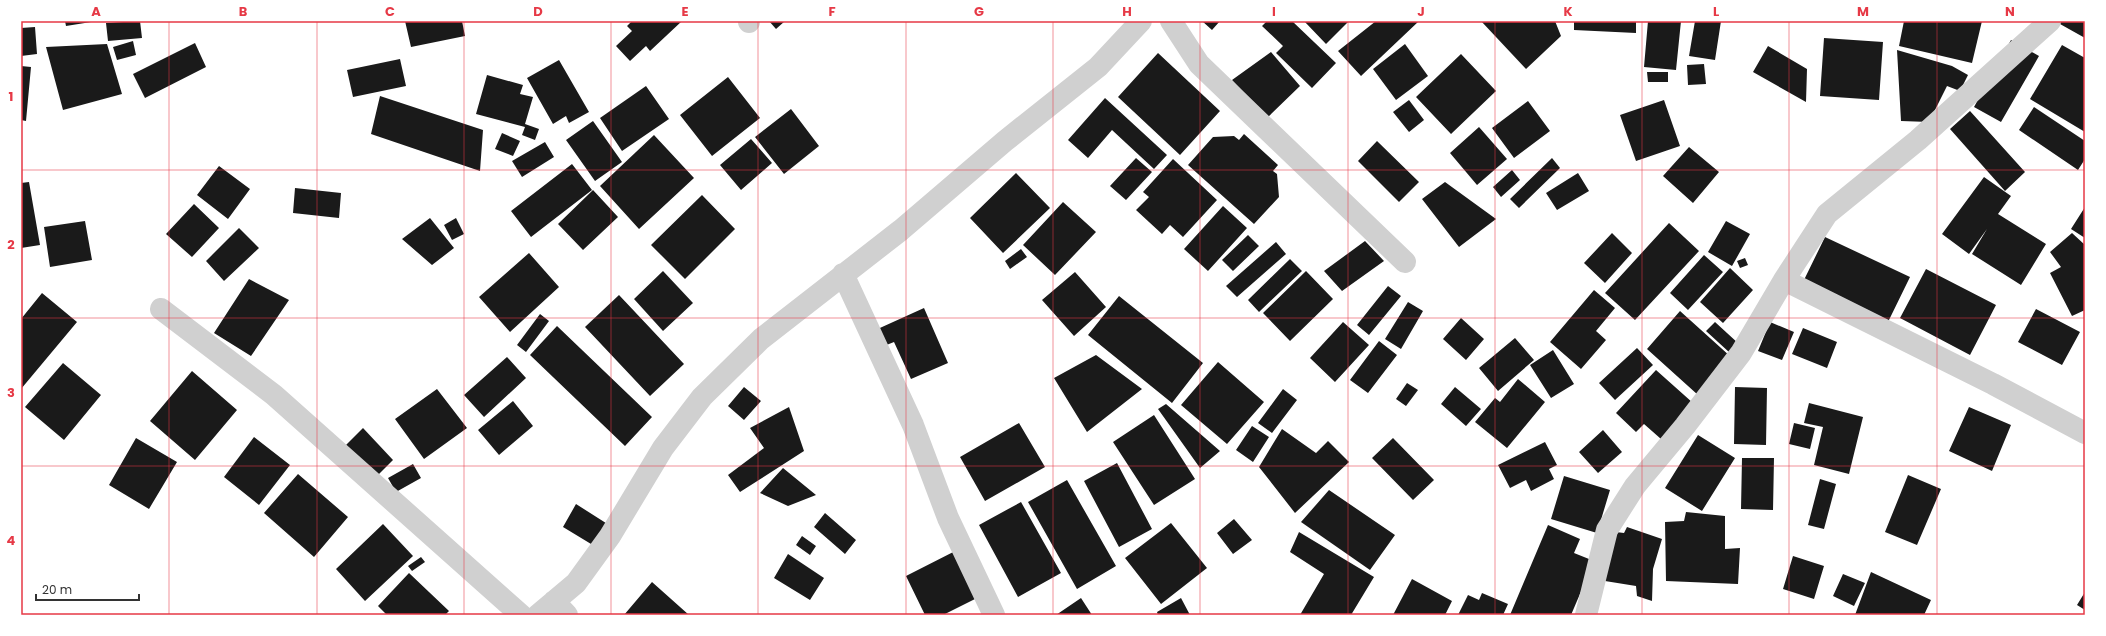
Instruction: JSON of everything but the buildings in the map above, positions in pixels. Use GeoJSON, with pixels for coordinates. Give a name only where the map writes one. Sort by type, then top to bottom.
{"type":"FeatureCollection","features":[{"type":"Feature","properties":{"kind":"street"},"geometry":{"type":"LineString","coordinates":[[538,615],[561,608],[576,583],[610,536],[663,448],[702,397],[761,339],[901,230],[1005,141],[1098,67],[1141,21]]}},
{"type":"Feature","properties":{"kind":"street"},"geometry":{"type":"LineString","coordinates":[[1171,21],[1199,64],[1405,262]]}},
{"type":"Feature","properties":{"kind":"street"},"geometry":{"type":"LineString","coordinates":[[1586,615],[1607,530],[1635,486],[1685,426],[1741,353],[1784,280],[1827,214],[1918,140],[2050,21]]}},
{"type":"Feature","properties":{"kind":"street"},"geometry":{"type":"LineString","coordinates":[[843,274],[913,425],[948,518],[994,615]]}},
{"type":"Feature","properties":{"kind":"street"},"geometry":{"type":"LineString","coordinates":[[1784,280],[1993,384],[2085,433]]}},
{"type":"Feature","properties":{"kind":"street"},"geometry":{"type":"LineString","coordinates":[[161,309],[274,395],[521,615]]}}]}
